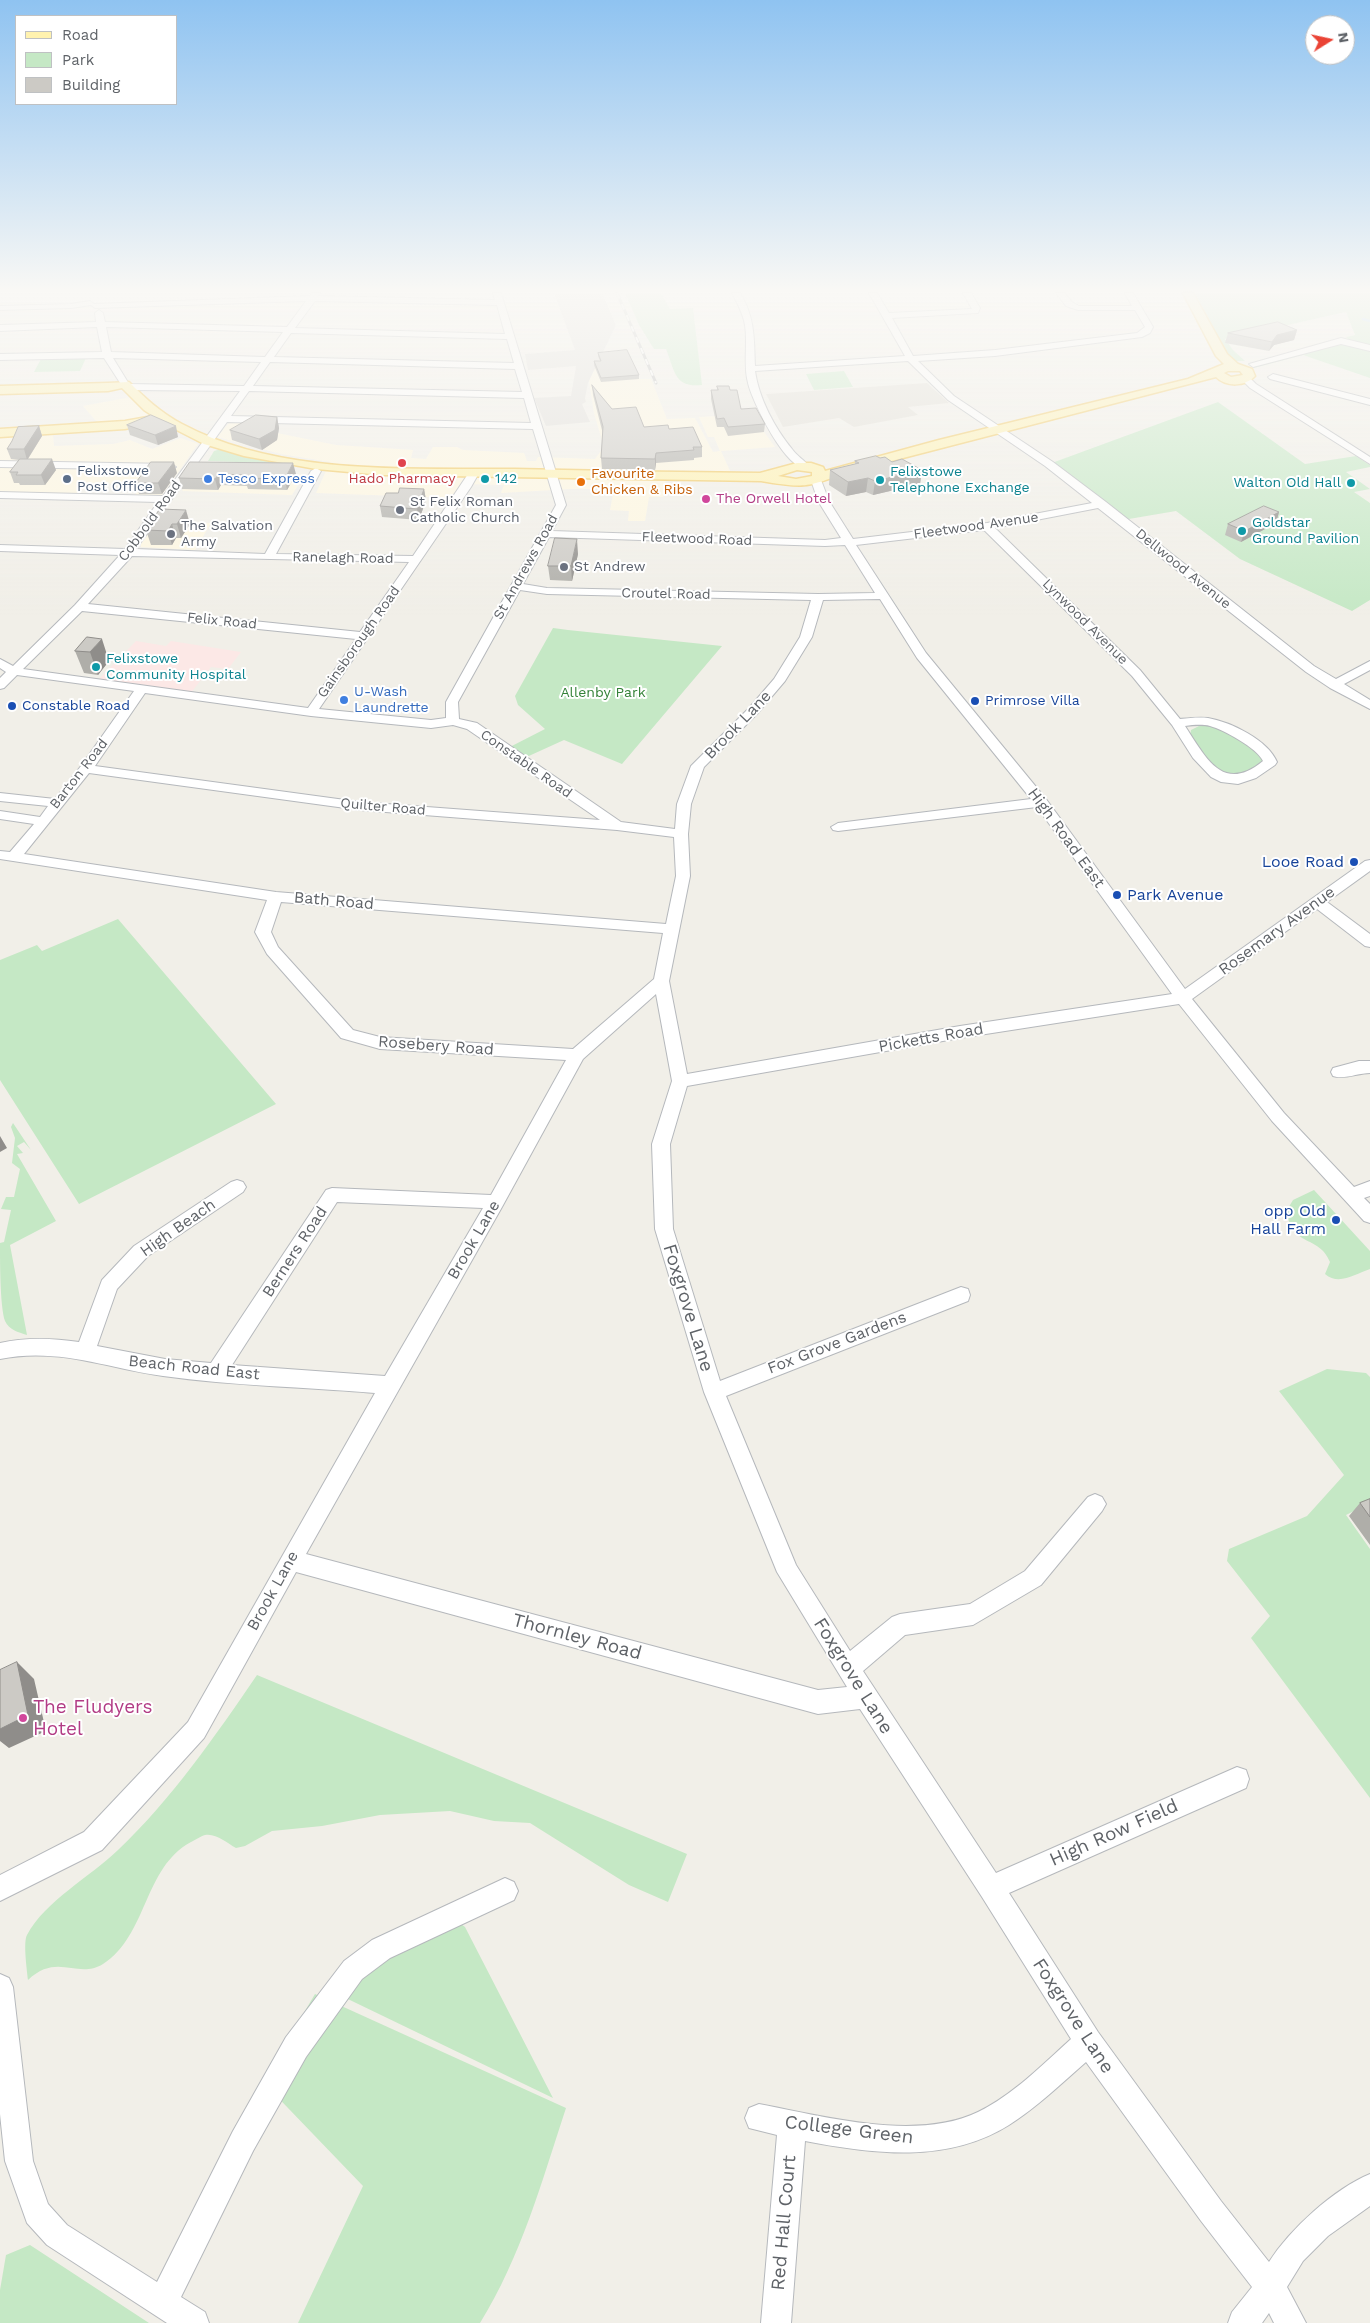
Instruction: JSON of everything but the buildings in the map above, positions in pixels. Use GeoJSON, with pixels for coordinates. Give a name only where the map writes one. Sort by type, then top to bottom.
{"type":"FeatureCollection","features":[{"type":"Feature","properties":{"kind":"main road"},"geometry":{"type":"LineString","coordinates":[[140,401],[160,418],[209,440],[264,456],[321,469]]}},
{"type":"Feature","properties":{"kind":"main road"},"geometry":{"type":"LineString","coordinates":[[259,468],[761,477],[788,471],[814,477],[1103,401]]}},
{"type":"Feature","properties":{"kind":"main road"},"geometry":{"type":"LineString","coordinates":[[0,433],[125,425],[160,418]]}},
{"type":"Feature","properties":{"kind":"main road"},"geometry":{"type":"LineString","coordinates":[[189,468],[203,468]]}},
{"type":"Feature","properties":{"kind":"main road"},"geometry":{"type":"LineString","coordinates":[[788,471],[814,477]]}},
{"type":"Feature","properties":{"kind":"street","name":"Cobbold Road"},"geometry":{"type":"LineString","coordinates":[[0,685],[79,607],[129,552],[237,401]]}},
{"type":"Feature","properties":{"kind":"street","name":"St Andrews Road"},"geometry":{"type":"LineString","coordinates":[[453,721],[452,702],[515,586],[547,534],[561,505],[530,401]]}},
{"type":"Feature","properties":{"kind":"street"},"geometry":{"type":"LineString","coordinates":[[760,401],[788,471]]}},
{"type":"Feature","properties":{"kind":"street","name":"Dellwood Avenue"},"geometry":{"type":"LineString","coordinates":[[955,401],[1049,464],[1102,504],[1288,653],[1334,685],[1370,705]]}},
{"type":"Feature","properties":{"kind":"street"},"geometry":{"type":"LineString","coordinates":[[1288,401],[1370,461]]}},
{"type":"Feature","properties":{"kind":"street"},"geometry":{"type":"LineString","coordinates":[[224,420],[538,426]]}},
{"type":"Feature","properties":{"kind":"street"},"geometry":{"type":"LineString","coordinates":[[0,464],[189,468]]}},
{"type":"Feature","properties":{"kind":"street"},"geometry":{"type":"LineString","coordinates":[[268,557],[321,469]]}},
{"type":"Feature","properties":{"kind":"street","name":"Gainsborough Road"},"geometry":{"type":"LineString","coordinates":[[311,712],[474,473]]}},
{"type":"Feature","properties":{"kind":"street","name":"High Road East"},"geometry":{"type":"LineString","coordinates":[[814,477],[849,542],[921,655],[1041,802],[1183,998],[1278,1117],[1370,1216]]}},
{"type":"Feature","properties":{"kind":"street"},"geometry":{"type":"LineString","coordinates":[[0,495],[166,499]]}},
{"type":"Feature","properties":{"kind":"street","name":"Fleetwood Avenue"},"geometry":{"type":"LineString","coordinates":[[849,542],[987,526],[1102,504]]}},
{"type":"Feature","properties":{"kind":"street","name":"Lynwood Avenue"},"geometry":{"type":"LineString","coordinates":[[987,526],[1142,679],[1178,723],[1208,768],[1218,777],[1233,780],[1244,778],[1270,762],[1268,756],[1260,748],[1217,724],[1206,722],[1178,723]]}},
{"type":"Feature","properties":{"kind":"street","name":"Fleetwood Road"},"geometry":{"type":"LineString","coordinates":[[547,534],[825,543],[849,542]]}},
{"type":"Feature","properties":{"kind":"street","name":"Ranelagh Road"},"geometry":{"type":"LineString","coordinates":[[0,548],[268,557],[417,559]]}},
{"type":"Feature","properties":{"kind":"street","name":"Croutel Road"},"geometry":{"type":"LineString","coordinates":[[515,586],[547,591],[818,598]]}},
{"type":"Feature","properties":{"kind":"street"},"geometry":{"type":"LineString","coordinates":[[818,598],[883,596]]}},
{"type":"Feature","properties":{"kind":"street","name":"Brook Lane"},"geometry":{"type":"LineString","coordinates":[[0,1888],[93,1841],[196,1730],[389,1385],[496,1202],[577,1055],[661,981],[683,876],[681,834],[684,804],[698,766],[753,711],[779,681],[806,637],[818,598]]}},
{"type":"Feature","properties":{"kind":"street","name":"Felix Road"},"geometry":{"type":"LineString","coordinates":[[79,607],[364,636]]}},
{"type":"Feature","properties":{"kind":"street"},"geometry":{"type":"LineString","coordinates":[[0,663],[13,671]]}},
{"type":"Feature","properties":{"kind":"street"},"geometry":{"type":"LineString","coordinates":[[1334,685],[1370,665]]}},
{"type":"Feature","properties":{"kind":"street","name":"Constable Road"},"geometry":{"type":"LineString","coordinates":[[13,671],[311,712],[431,724],[453,721],[472,726],[616,826]]}},
{"type":"Feature","properties":{"kind":"street","name":"Barton Road"},"geometry":{"type":"LineString","coordinates":[[7,856],[86,770],[141,690]]}},
{"type":"Feature","properties":{"kind":"street","name":"Quilter Road"},"geometry":{"type":"LineString","coordinates":[[86,770],[360,806],[616,826],[681,834]]}},
{"type":"Feature","properties":{"kind":"street"},"geometry":{"type":"LineString","coordinates":[[0,797],[57,803]]}},
{"type":"Feature","properties":{"kind":"street"},"geometry":{"type":"LineString","coordinates":[[838,828],[1041,802]]}},
{"type":"Feature","properties":{"kind":"street"},"geometry":{"type":"LineString","coordinates":[[0,815],[42,820]]}},
{"type":"Feature","properties":{"kind":"street","name":"Bath Road"},"geometry":{"type":"LineString","coordinates":[[7,856],[276,897],[671,928]]}},
{"type":"Feature","properties":{"kind":"street","name":"Rosemary Avenue"},"geometry":{"type":"LineString","coordinates":[[1183,998],[1370,864]]}},
{"type":"Feature","properties":{"kind":"street","name":"Rosebery Road"},"geometry":{"type":"LineString","coordinates":[[276,897],[263,932],[272,950],[347,1034],[380,1043],[577,1055]]}},
{"type":"Feature","properties":{"kind":"street"},"geometry":{"type":"LineString","coordinates":[[1317,902],[1370,942]]}},
{"type":"Feature","properties":{"kind":"street","name":"Foxgrove Lane"},"geometry":{"type":"LineString","coordinates":[[661,981],[680,1081],[661,1144],[664,1229],[714,1392],[788,1572],[866,1697],[991,1888],[1088,2042],[1211,2211],[1270,2288],[1291,2323]]}},
{"type":"Feature","properties":{"kind":"street","name":"Picketts Road"},"geometry":{"type":"LineString","coordinates":[[680,1081],[960,1032],[1183,998]]}},
{"type":"Feature","properties":{"kind":"street"},"geometry":{"type":"LineString","coordinates":[[1339,1072],[1359,1067],[1370,1067]]}},
{"type":"Feature","properties":{"kind":"street","name":"High Beach"},"geometry":{"type":"LineString","coordinates":[[85,1354],[109,1284],[141,1251],[237,1187]]}},
{"type":"Feature","properties":{"kind":"street"},"geometry":{"type":"LineString","coordinates":[[1350,1196],[1370,1188]]}},
{"type":"Feature","properties":{"kind":"street","name":"Berners Road"},"geometry":{"type":"LineString","coordinates":[[217,1371],[332,1195],[496,1202]]}},
{"type":"Feature","properties":{"kind":"street","name":"Fox Grove Gardens"},"geometry":{"type":"LineString","coordinates":[[714,1392],[961,1295]]}},
{"type":"Feature","properties":{"kind":"street","name":"Beach Road East"},"geometry":{"type":"LineString","coordinates":[[0,1351],[16,1346],[49,1345],[85,1354],[164,1368],[389,1385]]}},
{"type":"Feature","properties":{"kind":"street"},"geometry":{"type":"LineString","coordinates":[[848,1668],[900,1625],[973,1614],[1033,1578],[1095,1504]]}},
{"type":"Feature","properties":{"kind":"street","name":"Thornley Road"},"geometry":{"type":"LineString","coordinates":[[290,1560],[818,1702],[866,1697]]}},
{"type":"Feature","properties":{"kind":"street","name":"High Row Field"},"geometry":{"type":"LineString","coordinates":[[991,1888],[1237,1779]]}},
{"type":"Feature","properties":{"kind":"street"},"geometry":{"type":"LineString","coordinates":[[162,2301],[243,2141],[296,2047],[353,1970],[381,1949],[504,1891]]}},
{"type":"Feature","properties":{"kind":"street"},"geometry":{"type":"LineString","coordinates":[[0,1987],[19,2161],[37,2213],[57,2235],[194,2323]]}},
{"type":"Feature","properties":{"kind":"street","name":"College Green"},"geometry":{"type":"LineString","coordinates":[[759,2118],[877,2137],[918,2140],[953,2136],[984,2124],[1016,2103],[1088,2042]]}},
{"type":"Feature","properties":{"kind":"street","name":"Red Hall Court"},"geometry":{"type":"LineString","coordinates":[[776,2323],[792,2124]]}},
{"type":"Feature","properties":{"kind":"street"},"geometry":{"type":"LineString","coordinates":[[1243,2323],[1270,2288],[1293,2251],[1318,2226],[1370,2188]]}},
{"type":"Feature","properties":{"kind":"shaded area"},"geometry":{"type":"Polygon","coordinates":[[[107,401],[136,401],[152,415],[130,420],[97,422],[83,406],[107,401]]]}},
{"type":"Feature","properties":{"kind":"shaded area"},"geometry":{"type":"Polygon","coordinates":[[[535,401],[586,401],[582,404],[590,422],[546,426],[535,401]]]}},
{"type":"Feature","properties":{"kind":"shaded area"},"geometry":{"type":"Polygon","coordinates":[[[592,401],[660,401],[667,419],[695,418],[713,452],[720,451],[714,437],[708,437],[699,417],[757,414],[764,432],[775,447],[721,451],[730,471],[668,470],[663,497],[649,497],[645,521],[628,521],[629,511],[610,510],[614,489],[570,489],[501,493],[504,485],[462,484],[453,498],[316,493],[330,462],[281,454],[217,437],[230,422],[277,424],[277,433],[336,445],[413,450],[411,458],[426,459],[433,447],[457,447],[463,450],[524,453],[527,461],[536,461],[538,457],[595,459],[604,447],[592,401]]]}},
{"type":"Feature","properties":{"kind":"shaded area"},"geometry":{"type":"Polygon","coordinates":[[[770,401],[947,401],[949,403],[908,407],[918,415],[854,427],[839,418],[783,427],[770,401]]]}},
{"type":"Feature","properties":{"kind":"shaded area"},"geometry":{"type":"Polygon","coordinates":[[[53,435],[54,446],[113,444],[130,440],[152,449],[181,438],[198,444],[162,495],[135,495],[142,484],[88,483],[79,494],[0,492],[0,438],[53,435]]]}},
{"type":"Feature","properties":{"kind":"shaded area"},"geometry":{"type":"Polygon","coordinates":[[[196,472],[305,474],[292,495],[182,491],[196,472]]]}},
{"type":"Feature","properties":{"kind":"shaded area"},"geometry":{"type":"Polygon","coordinates":[[[157,522],[211,523],[195,550],[141,547],[141,544],[157,522]]]}},
{"type":"Feature","properties":{"kind":"shaded area"},"geometry":{"type":"Polygon","coordinates":[[[136,641],[166,646],[171,641],[241,652],[228,669],[211,667],[190,694],[98,680],[136,641]]]}},
{"type":"Feature","properties":{"kind":"green space"},"geometry":{"type":"Polygon","coordinates":[[[1218,402],[1305,464],[1356,456],[1370,465],[1370,467],[1346,472],[1370,489],[1354,492],[1370,503],[1370,600],[1352,611],[1240,559],[1176,511],[1123,520],[1049,464],[1218,402]]]}},
{"type":"Feature","properties":{"kind":"green space"},"geometry":{"type":"Polygon","coordinates":[[[221,449],[261,460],[292,464],[208,461],[214,451],[221,449]]]}},
{"type":"Feature","properties":{"kind":"green space","name":"Allenby Park"},"geometry":{"type":"Polygon","coordinates":[[[553,628],[722,646],[622,764],[564,740],[520,760],[504,750],[545,729],[518,705],[515,696],[553,628]]]}},
{"type":"Feature","properties":{"kind":"green space"},"geometry":{"type":"Polygon","coordinates":[[[1201,725],[1214,726],[1261,752],[1267,761],[1241,776],[1216,773],[1190,736],[1191,730],[1201,725]]]}},
{"type":"Feature","properties":{"kind":"green space"},"geometry":{"type":"Polygon","coordinates":[[[118,919],[276,1104],[79,1204],[0,1080],[0,960],[37,945],[42,951],[118,919]]]}},
{"type":"Feature","properties":{"kind":"green space"},"geometry":{"type":"Polygon","coordinates":[[[13,1123],[31,1150],[24,1142],[17,1146],[23,1153],[17,1154],[56,1221],[10,1245],[27,1335],[9,1327],[5,1321],[1,1295],[0,1243],[4,1242],[11,1210],[1,1209],[6,1197],[14,1197],[20,1169],[12,1163],[15,1138],[11,1127],[13,1123]]]}},
{"type":"Feature","properties":{"kind":"green space"},"geometry":{"type":"Polygon","coordinates":[[[1314,1190],[1370,1251],[1370,1269],[1347,1278],[1336,1279],[1330,1277],[1325,1274],[1330,1262],[1325,1253],[1293,1230],[1289,1222],[1287,1210],[1293,1200],[1314,1190]]]}},
{"type":"Feature","properties":{"kind":"green space"},"geometry":{"type":"Polygon","coordinates":[[[1327,1369],[1366,1373],[1370,1377],[1370,1503],[1346,1515],[1370,1549],[1370,1798],[1251,1638],[1270,1616],[1227,1561],[1229,1549],[1307,1516],[1344,1475],[1279,1391],[1327,1369]]]}},
{"type":"Feature","properties":{"kind":"green space"},"geometry":{"type":"Polygon","coordinates":[[[257,1675],[687,1854],[668,1902],[629,1885],[530,1823],[494,1821],[450,1811],[380,1815],[322,1826],[272,1831],[245,1846],[236,1848],[217,1837],[205,1835],[191,1842],[175,1854],[163,1868],[129,1936],[118,1951],[103,1964],[85,1969],[49,1968],[28,1980],[25,1944],[27,1935],[35,1923],[56,1900],[107,1860],[138,1831],[209,1744],[257,1675]]]}},
{"type":"Feature","properties":{"kind":"green space"},"geometry":{"type":"Polygon","coordinates":[[[450,1916],[465,1927],[553,2098],[325,1988],[450,1916]]]}},
{"type":"Feature","properties":{"kind":"green space"},"geometry":{"type":"Polygon","coordinates":[[[315,1994],[566,2108],[519,2245],[480,2323],[298,2323],[363,2186],[263,2082],[315,1994]]]}},
{"type":"Feature","properties":{"kind":"green space"},"geometry":{"type":"Polygon","coordinates":[[[30,2245],[149,2323],[0,2323],[0,2290],[6,2255],[30,2245]]]}},
{"type":"Feature","properties":{"kind":"place","name":"Hado Pharmacy"},"geometry":{"type":"Point","coordinates":[402,463]}},
{"type":"Feature","properties":{"kind":"place","name":"Felixstowe Post Office"},"geometry":{"type":"Point","coordinates":[67,479]}},
{"type":"Feature","properties":{"kind":"place","name":"Tesco Express"},"geometry":{"type":"Point","coordinates":[208,479]}},
{"type":"Feature","properties":{"kind":"place","name":"142"},"geometry":{"type":"Point","coordinates":[485,479]}},
{"type":"Feature","properties":{"kind":"place","name":"Felixstowe Telephone Exchange"},"geometry":{"type":"Point","coordinates":[880,480]}},
{"type":"Feature","properties":{"kind":"place","name":"Favourite Chicken & Ribs"},"geometry":{"type":"Point","coordinates":[581,482]}},
{"type":"Feature","properties":{"kind":"place","name":"Walton Old Hall"},"geometry":{"type":"Point","coordinates":[1351,483]}},
{"type":"Feature","properties":{"kind":"place","name":"The Orwell Hotel"},"geometry":{"type":"Point","coordinates":[706,499]}},
{"type":"Feature","properties":{"kind":"place","name":"St Felix Roman Catholic Church"},"geometry":{"type":"Point","coordinates":[400,510]}},
{"type":"Feature","properties":{"kind":"place","name":"Goldstar Ground Pavilion"},"geometry":{"type":"Point","coordinates":[1242,531]}},
{"type":"Feature","properties":{"kind":"place","name":"The Salvation Army"},"geometry":{"type":"Point","coordinates":[171,534]}},
{"type":"Feature","properties":{"kind":"place","name":"St Andrew"},"geometry":{"type":"Point","coordinates":[564,567]}},
{"type":"Feature","properties":{"kind":"place","name":"Felixstowe Community Hospital"},"geometry":{"type":"Point","coordinates":[96,667]}},
{"type":"Feature","properties":{"kind":"place","name":"U-Wash Laundrette"},"geometry":{"type":"Point","coordinates":[344,700]}},
{"type":"Feature","properties":{"kind":"place","name":"Primrose Villa"},"geometry":{"type":"Point","coordinates":[975,701]}},
{"type":"Feature","properties":{"kind":"place","name":"Constable Road"},"geometry":{"type":"Point","coordinates":[12,706]}},
{"type":"Feature","properties":{"kind":"place","name":"Looe Road"},"geometry":{"type":"Point","coordinates":[1354,862]}},
{"type":"Feature","properties":{"kind":"place","name":"Park Avenue"},"geometry":{"type":"Point","coordinates":[1117,895]}},
{"type":"Feature","properties":{"kind":"place","name":"opp Old Hall Farm"},"geometry":{"type":"Point","coordinates":[1336,1220]}},
{"type":"Feature","properties":{"kind":"place","name":"The Fludyers Hotel"},"geometry":{"type":"Point","coordinates":[23,1718]}}]}
